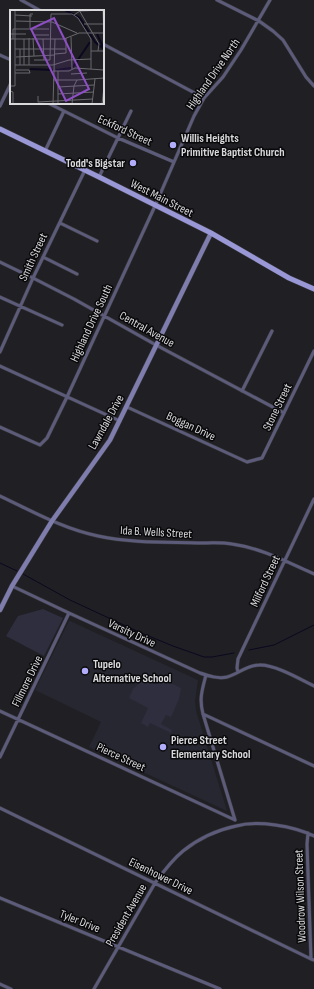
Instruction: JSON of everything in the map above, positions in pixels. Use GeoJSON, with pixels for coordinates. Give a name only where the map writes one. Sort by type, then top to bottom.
{"type":"FeatureCollection","features":[{"type":"Feature","properties":{"kind":"main road","name":"West Main Street"},"geometry":{"type":"LineString","coordinates":[[0,129],[211,233],[289,278],[314,289]]}},
{"type":"Feature","properties":{"kind":"street"},"geometry":{"type":"LineString","coordinates":[[21,0],[39,10]]}},
{"type":"Feature","properties":{"kind":"street"},"geometry":{"type":"LineString","coordinates":[[217,0],[274,31],[283,40],[306,77],[314,86]]}},
{"type":"Feature","properties":{"kind":"street","name":"Highland Drive North"},"geometry":{"type":"LineString","coordinates":[[155,206],[194,116],[204,98],[223,77],[259,22],[270,0]]}},
{"type":"Feature","properties":{"kind":"street"},"geometry":{"type":"LineString","coordinates":[[104,45],[204,98]]}},
{"type":"Feature","properties":{"kind":"street"},"geometry":{"type":"LineString","coordinates":[[0,55],[10,60]]}},
{"type":"Feature","properties":{"kind":"street"},"geometry":{"type":"LineString","coordinates":[[0,106],[10,86]]}},
{"type":"Feature","properties":{"kind":"street","name":"Eckford Street"},"geometry":{"type":"LineString","coordinates":[[50,104],[118,138],[174,162]]}},
{"type":"Feature","properties":{"kind":"street"},"geometry":{"type":"LineString","coordinates":[[45,151],[64,111]]}},
{"type":"Feature","properties":{"kind":"street"},"geometry":{"type":"LineString","coordinates":[[100,177],[131,111]]}},
{"type":"Feature","properties":{"kind":"street","name":"Smith Street"},"geometry":{"type":"LineString","coordinates":[[0,352],[33,278],[85,170]]}},
{"type":"Feature","properties":{"kind":"street","name":"Highland Drive South"},"geometry":{"type":"LineString","coordinates":[[0,427],[40,445],[47,438],[155,206]]}},
{"type":"Feature","properties":{"kind":"street"},"geometry":{"type":"LineString","coordinates":[[60,223],[97,240]]}},
{"type":"Feature","properties":{"kind":"street","name":"Lawndale Drive"},"geometry":{"type":"LineString","coordinates":[[0,610],[12,586],[52,521],[110,440],[211,233]]}},
{"type":"Feature","properties":{"kind":"street"},"geometry":{"type":"LineString","coordinates":[[43,257],[77,274]]}},
{"type":"Feature","properties":{"kind":"street","name":"Central Avenue"},"geometry":{"type":"LineString","coordinates":[[0,262],[74,299],[284,414]]}},
{"type":"Feature","properties":{"kind":"street"},"geometry":{"type":"LineString","coordinates":[[0,297],[62,325]]}},
{"type":"Feature","properties":{"kind":"street"},"geometry":{"type":"LineString","coordinates":[[242,391],[272,331]]}},
{"type":"Feature","properties":{"kind":"street","name":"Stone Street"},"geometry":{"type":"LineString","coordinates":[[247,462],[262,458],[314,351]]}},
{"type":"Feature","properties":{"kind":"street"},"geometry":{"type":"LineString","coordinates":[[0,366],[120,422]]}},
{"type":"Feature","properties":{"kind":"street","name":"Boggan Drive"},"geometry":{"type":"LineString","coordinates":[[127,407],[247,462]]}},
{"type":"Feature","properties":{"kind":"street","name":"Ida B. Wells Street"},"geometry":{"type":"LineString","coordinates":[[0,496],[52,521],[82,533],[125,540],[231,544],[260,550],[314,574]]}},
{"type":"Feature","properties":{"kind":"street","name":"Milford Street"},"geometry":{"type":"LineString","coordinates":[[238,672],[238,660],[314,499]]}},
{"type":"Feature","properties":{"kind":"street","name":"Varsity Drive"},"geometry":{"type":"LineString","coordinates":[[12,586],[185,667],[206,675],[218,678],[226,677],[251,666],[264,664],[274,667],[314,686]]}},
{"type":"Feature","properties":{"kind":"street","name":"Fillmore Drive"},"geometry":{"type":"LineString","coordinates":[[0,757],[69,613]]}},
{"type":"Feature","properties":{"kind":"street"},"geometry":{"type":"LineString","coordinates":[[206,675],[201,695],[203,714],[237,825]]}},
{"type":"Feature","properties":{"kind":"street","name":"Pierce Street"},"geometry":{"type":"LineString","coordinates":[[0,711],[235,820]]}},
{"type":"Feature","properties":{"kind":"street"},"geometry":{"type":"LineString","coordinates":[[203,714],[314,766]]}},
{"type":"Feature","properties":{"kind":"street","name":"Eisenhower Drive"},"geometry":{"type":"LineString","coordinates":[[0,808],[313,960]]}},
{"type":"Feature","properties":{"kind":"street","name":"President Avenue"},"geometry":{"type":"LineString","coordinates":[[94,989],[155,883],[166,867],[183,851],[199,840],[220,830],[237,825],[263,824],[289,827],[314,836]]}},
{"type":"Feature","properties":{"kind":"street","name":"Woodrow Wilson Street"},"geometry":{"type":"LineString","coordinates":[[308,833],[313,960]]}},
{"type":"Feature","properties":{"kind":"street","name":"Tyler Drive"},"geometry":{"type":"LineString","coordinates":[[0,898],[220,989]]}},
{"type":"Feature","properties":{"kind":"street"},"geometry":{"type":"LineString","coordinates":[[0,984],[11,989]]}},
{"type":"Feature","properties":{"kind":"shaded area"},"geometry":{"type":"Polygon","coordinates":[[[43,609],[63,618],[44,656],[6,636],[18,616],[43,609]]]}},
{"type":"Feature","properties":{"kind":"shaded area"},"geometry":{"type":"Polygon","coordinates":[[[69,621],[198,680],[195,701],[196,711],[227,811],[89,747],[101,722],[35,690],[69,621]]]}},
{"type":"Feature","properties":{"kind":"shaded area"},"geometry":{"type":"Polygon","coordinates":[[[151,673],[181,688],[179,699],[171,717],[166,715],[161,724],[172,730],[171,733],[150,723],[148,727],[141,723],[148,708],[129,698],[133,689],[151,673]]]}},
{"type":"Feature","properties":{"kind":"waterway"},"geometry":{"type":"LineString","coordinates":[[0,563],[17,571]]}},
{"type":"Feature","properties":{"kind":"waterway"},"geometry":{"type":"LineString","coordinates":[[23,574],[70,600],[173,646],[204,657],[234,653]]}},
{"type":"Feature","properties":{"kind":"waterway"},"geometry":{"type":"LineString","coordinates":[[249,650],[274,645],[314,625]]}},
{"type":"Feature","properties":{"kind":"place","name":"Willis Heights Primitive Baptist Church"},"geometry":{"type":"Point","coordinates":[173,145]}},
{"type":"Feature","properties":{"kind":"place","name":"Todd's Bigstar"},"geometry":{"type":"Point","coordinates":[133,163]}},
{"type":"Feature","properties":{"kind":"place","name":"Tupelo Alternative School"},"geometry":{"type":"Point","coordinates":[85,671]}},
{"type":"Feature","properties":{"kind":"place","name":"Pierce Street Elementary School"},"geometry":{"type":"Point","coordinates":[163,747]}}]}
